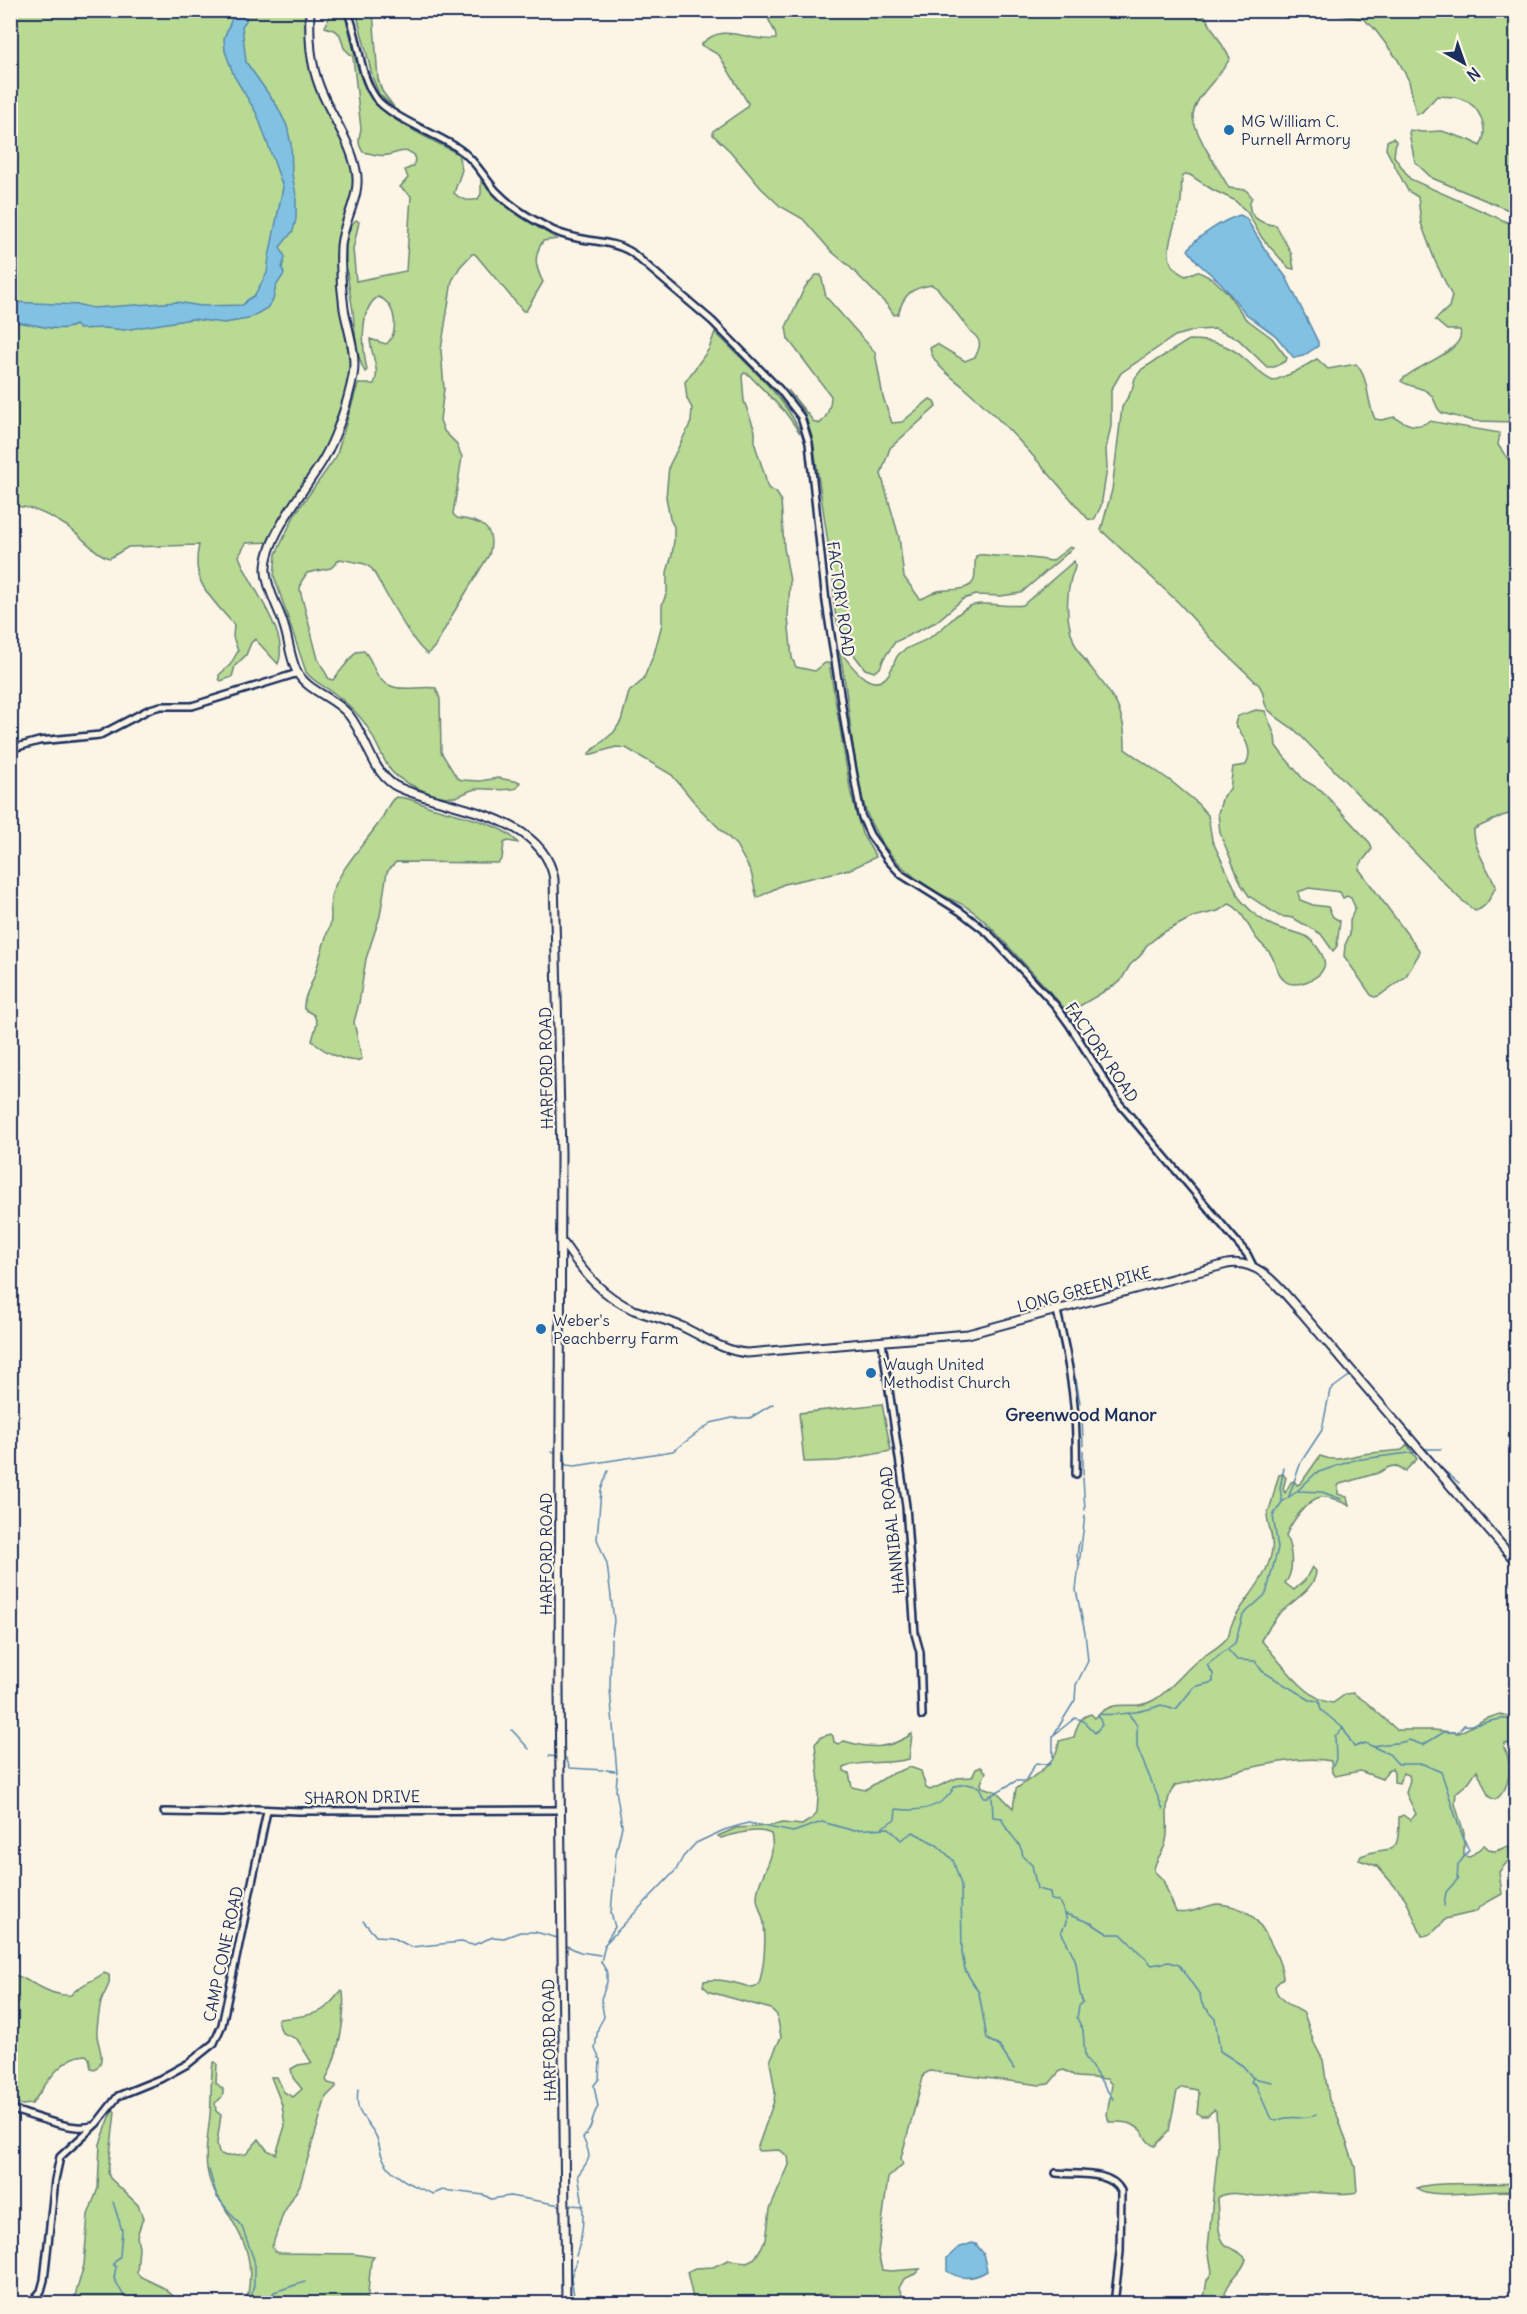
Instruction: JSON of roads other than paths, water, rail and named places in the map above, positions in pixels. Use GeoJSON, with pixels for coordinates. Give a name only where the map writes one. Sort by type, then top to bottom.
{"type":"FeatureCollection","features":[{"type":"Feature","properties":{"kind":"main road"},"geometry":{"type":"LineString","coordinates":[[298,673],[283,621],[268,584],[266,565],[270,550],[289,512],[329,449],[352,383],[354,361],[343,298],[341,247],[345,225],[358,184],[357,171],[351,153],[315,74],[310,48],[310,10]]}},
{"type":"Feature","properties":{"kind":"main road","name":"HARFORD ROAD"},"geometry":{"type":"LineString","coordinates":[[298,673],[307,683],[336,702],[349,715],[362,735],[379,770],[392,783],[402,789],[510,825],[532,841],[550,864],[554,879],[561,1243],[559,1594],[566,2304]]}},
{"type":"Feature","properties":{"kind":"main road","name":"LONG GREEN PIKE"},"geometry":{"type":"LineString","coordinates":[[561,1243],[589,1278],[614,1299],[635,1310],[678,1325],[729,1350],[759,1353],[968,1334],[1227,1264],[1244,1263],[1253,1266]]}},
{"type":"Feature","properties":{"kind":"main road"},"geometry":{"type":"LineString","coordinates":[[1253,1266],[1270,1279],[1329,1344],[1516,1562]]}},
{"type":"Feature","properties":{"kind":"street","name":"FACTORY ROAD"},"geometry":{"type":"LineString","coordinates":[[347,10],[355,27],[366,77],[375,97],[382,105],[462,152],[498,193],[531,218],[562,235],[620,246],[631,252],[711,321],[780,390],[796,410],[804,425],[809,444],[831,636],[859,803],[870,835],[902,875],[988,933],[1055,1005],[1069,1023],[1119,1103],[1247,1254],[1253,1266]]}},
{"type":"Feature","properties":{"kind":"street"},"geometry":{"type":"LineString","coordinates":[[10,749],[39,741],[99,735],[150,709],[161,706],[192,706],[298,673]]}},
{"type":"Feature","properties":{"kind":"street"},"geometry":{"type":"LineString","coordinates":[[1057,1311],[1073,1384],[1078,1447],[1076,1474]]}},
{"type":"Feature","properties":{"kind":"street","name":"HANNIBAL ROAD"},"geometry":{"type":"LineString","coordinates":[[882,1342],[906,1506],[915,1634],[920,1652],[922,1716]]}},
{"type":"Feature","properties":{"kind":"street","name":"SHARON DRIVE"},"geometry":{"type":"LineString","coordinates":[[164,1812],[223,1813],[249,1809],[267,1811],[561,1810]]}},
{"type":"Feature","properties":{"kind":"street","name":"CAMP CONE ROAD"},"geometry":{"type":"LineString","coordinates":[[30,2304],[41,2291],[44,2280],[54,2180],[60,2157],[94,2125],[118,2096],[174,2072],[202,2054],[217,2040],[267,1811]]}},
{"type":"Feature","properties":{"kind":"street"},"geometry":{"type":"LineString","coordinates":[[10,2109],[65,2125],[82,2128],[94,2125]]}},
{"type":"Feature","properties":{"kind":"street"},"geometry":{"type":"LineString","coordinates":[[1056,2173],[1106,2178],[1116,2183],[1121,2191],[1120,2252],[1114,2304]]}},
{"type":"Feature","properties":{"kind":"water"},"geometry":{"type":"Polygon","coordinates":[[[235,11],[246,11],[246,21],[242,26],[246,62],[277,106],[287,126],[291,144],[296,219],[293,231],[280,247],[285,257],[282,268],[284,274],[276,286],[273,300],[267,308],[248,319],[224,323],[192,319],[124,330],[79,329],[75,325],[61,329],[11,322],[11,302],[80,305],[93,308],[177,302],[201,306],[243,305],[254,296],[267,273],[283,187],[257,114],[234,76],[225,51],[224,38],[235,11]]]}},
{"type":"Feature","properties":{"kind":"water"},"geometry":{"type":"Polygon","coordinates":[[[1240,215],[1246,218],[1266,251],[1286,277],[1318,342],[1318,346],[1303,356],[1294,358],[1276,336],[1246,314],[1221,283],[1199,264],[1188,250],[1211,229],[1240,215]]]}},
{"type":"Feature","properties":{"kind":"water"},"geometry":{"type":"Polygon","coordinates":[[[972,2243],[976,2244],[983,2253],[987,2271],[977,2276],[967,2277],[957,2276],[947,2271],[947,2258],[958,2248],[972,2243]]]}},
{"type":"Feature","properties":{"kind":"waterway"},"geometry":{"type":"LineString","coordinates":[[1289,1496],[1301,1462],[1322,1430],[1330,1390],[1352,1374]]}},
{"type":"Feature","properties":{"kind":"waterway"},"geometry":{"type":"LineString","coordinates":[[1076,1379],[1080,1403]]}},
{"type":"Feature","properties":{"kind":"waterway"},"geometry":{"type":"LineString","coordinates":[[565,1453],[566,1465],[575,1466],[673,1451],[711,1423],[732,1418],[750,1418],[773,1404]]}},
{"type":"Feature","properties":{"kind":"waterway"},"geometry":{"type":"LineString","coordinates":[[1082,1412],[1083,1446]]}},
{"type":"Feature","properties":{"kind":"waterway"},"geometry":{"type":"LineString","coordinates":[[1425,1448],[1440,1467],[1459,1483]]}},
{"type":"Feature","properties":{"kind":"waterway"},"geometry":{"type":"LineString","coordinates":[[1427,1449],[1441,1449]]}},
{"type":"Feature","properties":{"kind":"waterway"},"geometry":{"type":"LineString","coordinates":[[1083,1450],[1083,1475]]}},
{"type":"Feature","properties":{"kind":"waterway"},"geometry":{"type":"LineString","coordinates":[[1055,1734],[1075,1718],[1082,1720],[1095,1733],[1102,1725],[1098,1714],[1130,1713],[1161,1705],[1172,1709],[1177,1708],[1194,1687],[1213,1682],[1213,1674],[1207,1665],[1235,1643],[1243,1615],[1266,1594],[1278,1548],[1273,1516],[1282,1502],[1316,1473],[1354,1460],[1417,1452]]}},
{"type":"Feature","properties":{"kind":"waterway"},"geometry":{"type":"LineString","coordinates":[[1282,1501],[1280,1488],[1284,1468]]}},
{"type":"Feature","properties":{"kind":"waterway"},"geometry":{"type":"LineString","coordinates":[[608,1471],[601,1490],[597,1539],[607,1564],[614,1621],[612,1635]]}},
{"type":"Feature","properties":{"kind":"waterway"},"geometry":{"type":"LineString","coordinates":[[1083,1478],[1085,1510]]}},
{"type":"Feature","properties":{"kind":"waterway"},"geometry":{"type":"LineString","coordinates":[[1298,1491],[1322,1492],[1341,1499]]}},
{"type":"Feature","properties":{"kind":"waterway"},"geometry":{"type":"LineString","coordinates":[[883,1827],[895,1819],[896,1809],[914,1810],[930,1807],[944,1800],[955,1786],[967,1784],[979,1787],[984,1797],[988,1797],[1016,1781],[1025,1781],[1036,1763],[1049,1765],[1053,1758],[1053,1736],[1075,1700],[1076,1685],[1088,1661],[1076,1590],[1085,1515]]}},
{"type":"Feature","properties":{"kind":"waterway"},"geometry":{"type":"LineString","coordinates":[[1079,1542],[1077,1556],[1080,1565]]}},
{"type":"Feature","properties":{"kind":"waterway"},"geometry":{"type":"LineString","coordinates":[[611,1639],[610,1689],[617,1773]]}},
{"type":"Feature","properties":{"kind":"waterway"},"geometry":{"type":"LineString","coordinates":[[1228,1650],[1237,1660],[1255,1661],[1262,1671],[1310,1700],[1319,1701],[1321,1710],[1343,1728],[1354,1747],[1365,1743],[1389,1754],[1398,1764],[1423,1764],[1441,1772],[1469,1850],[1458,1865],[1457,1880],[1446,1892],[1444,1906]]}},
{"type":"Feature","properties":{"kind":"waterway"},"geometry":{"type":"LineString","coordinates":[[1128,1713],[1137,1725],[1137,1747],[1163,1809]]}},
{"type":"Feature","properties":{"kind":"waterway"},"geometry":{"type":"LineString","coordinates":[[1374,1746],[1409,1740],[1423,1745],[1444,1732],[1458,1732],[1464,1725],[1504,1719],[1516,1721]]}},
{"type":"Feature","properties":{"kind":"waterway"},"geometry":{"type":"LineString","coordinates":[[1333,1766],[1336,1759],[1335,1736],[1343,1729]]}},
{"type":"Feature","properties":{"kind":"waterway"},"geometry":{"type":"LineString","coordinates":[[512,1730],[529,1749]]}},
{"type":"Feature","properties":{"kind":"waterway"},"geometry":{"type":"LineString","coordinates":[[549,1756],[557,1757]]}},
{"type":"Feature","properties":{"kind":"waterway"},"geometry":{"type":"LineString","coordinates":[[566,1758],[570,1768],[603,1770]]}},
{"type":"Feature","properties":{"kind":"waterway"},"geometry":{"type":"LineString","coordinates":[[606,1770],[615,1771]]}},
{"type":"Feature","properties":{"kind":"waterway"},"geometry":{"type":"LineString","coordinates":[[607,1940],[615,1927],[611,1913],[616,1853],[622,1826],[616,1790],[617,1776]]}},
{"type":"Feature","properties":{"kind":"waterway"},"geometry":{"type":"LineString","coordinates":[[992,1796],[993,1817],[1002,1818],[1006,1828],[1020,1846],[1023,1857],[1032,1865],[1037,1889],[1050,1892],[1051,1900],[1059,1901],[1065,1914],[1066,1923],[1061,1932],[1076,1964],[1083,2002],[1079,2006],[1077,2018],[1083,2030],[1085,2057],[1113,2099]]}},
{"type":"Feature","properties":{"kind":"waterway"},"geometry":{"type":"LineString","coordinates":[[604,1945],[676,1870],[683,1857],[696,1843],[724,1830],[748,1823],[793,1832],[822,1822],[851,1830],[889,1828],[901,1840],[913,1832],[937,1845],[953,1860],[961,1885],[962,1953],[965,1970],[979,1993],[987,2039],[999,2046],[1014,2069]]}},
{"type":"Feature","properties":{"kind":"waterway"},"geometry":{"type":"LineString","coordinates":[[1066,1914],[1091,1923],[1108,1934],[1121,1934],[1152,1965],[1169,1962],[1179,1965],[1200,1995],[1202,2004],[1215,2018],[1220,2051],[1243,2066],[1253,2078],[1251,2082],[1256,2085],[1270,2117],[1276,2121],[1316,2115]]}},
{"type":"Feature","properties":{"kind":"waterway"},"geometry":{"type":"LineString","coordinates":[[363,1921],[376,1936],[392,1937],[411,1947],[461,1942],[473,1945],[493,1937],[504,1938],[520,1932],[535,1932],[558,1938]]}},
{"type":"Feature","properties":{"kind":"waterway"},"geometry":{"type":"LineString","coordinates":[[576,2256],[583,2216],[578,2175],[589,2157],[583,2138],[589,2130],[598,2107],[594,2085],[599,2079],[600,2060],[595,2049],[598,2028],[604,2017],[601,1999],[607,1982],[607,1972],[601,1962],[605,1945]]}},
{"type":"Feature","properties":{"kind":"waterway"},"geometry":{"type":"LineString","coordinates":[[567,1946],[580,1952],[600,1955]]}},
{"type":"Feature","properties":{"kind":"waterway"},"geometry":{"type":"LineString","coordinates":[[1253,2078],[1272,2082]]}},
{"type":"Feature","properties":{"kind":"waterway"},"geometry":{"type":"LineString","coordinates":[[358,2089],[357,2098],[361,2114],[376,2136],[386,2163],[403,2180],[433,2194],[443,2190],[484,2195],[491,2199],[510,2196],[560,2205]]}},
{"type":"Feature","properties":{"kind":"waterway"},"geometry":{"type":"LineString","coordinates":[[209,2170],[217,2197],[242,2227],[254,2260],[254,2285],[251,2298],[253,2304]]}},
{"type":"Feature","properties":{"kind":"waterway"},"geometry":{"type":"LineString","coordinates":[[113,2202],[122,2230],[120,2256],[113,2264],[116,2267],[114,2278],[128,2304]]}},
{"type":"Feature","properties":{"kind":"waterway"},"geometry":{"type":"LineString","coordinates":[[570,2205],[584,2206]]}},
{"type":"Feature","properties":{"kind":"waterway"},"geometry":{"type":"LineString","coordinates":[[575,2302],[571,2277],[577,2260]]}},
{"type":"Feature","properties":{"kind":"waterway"},"geometry":{"type":"LineString","coordinates":[[267,2304],[274,2292],[305,2282]]}},
{"type":"Feature","properties":{"kind":"place","name":"MG William C. Purnell Armory"},"geometry":{"type":"Point","coordinates":[1229,130]}},
{"type":"Feature","properties":{"kind":"place","name":"Weber's Peachberry Farm"},"geometry":{"type":"Point","coordinates":[541,1329]}},
{"type":"Feature","properties":{"kind":"place","name":"Waugh United Methodist Church"},"geometry":{"type":"Point","coordinates":[871,1373]}},
{"type":"Feature","properties":{"kind":"district","name":"Greenwood Manor"},"geometry":{"type":"Point","coordinates":[1081,1414]}}]}
